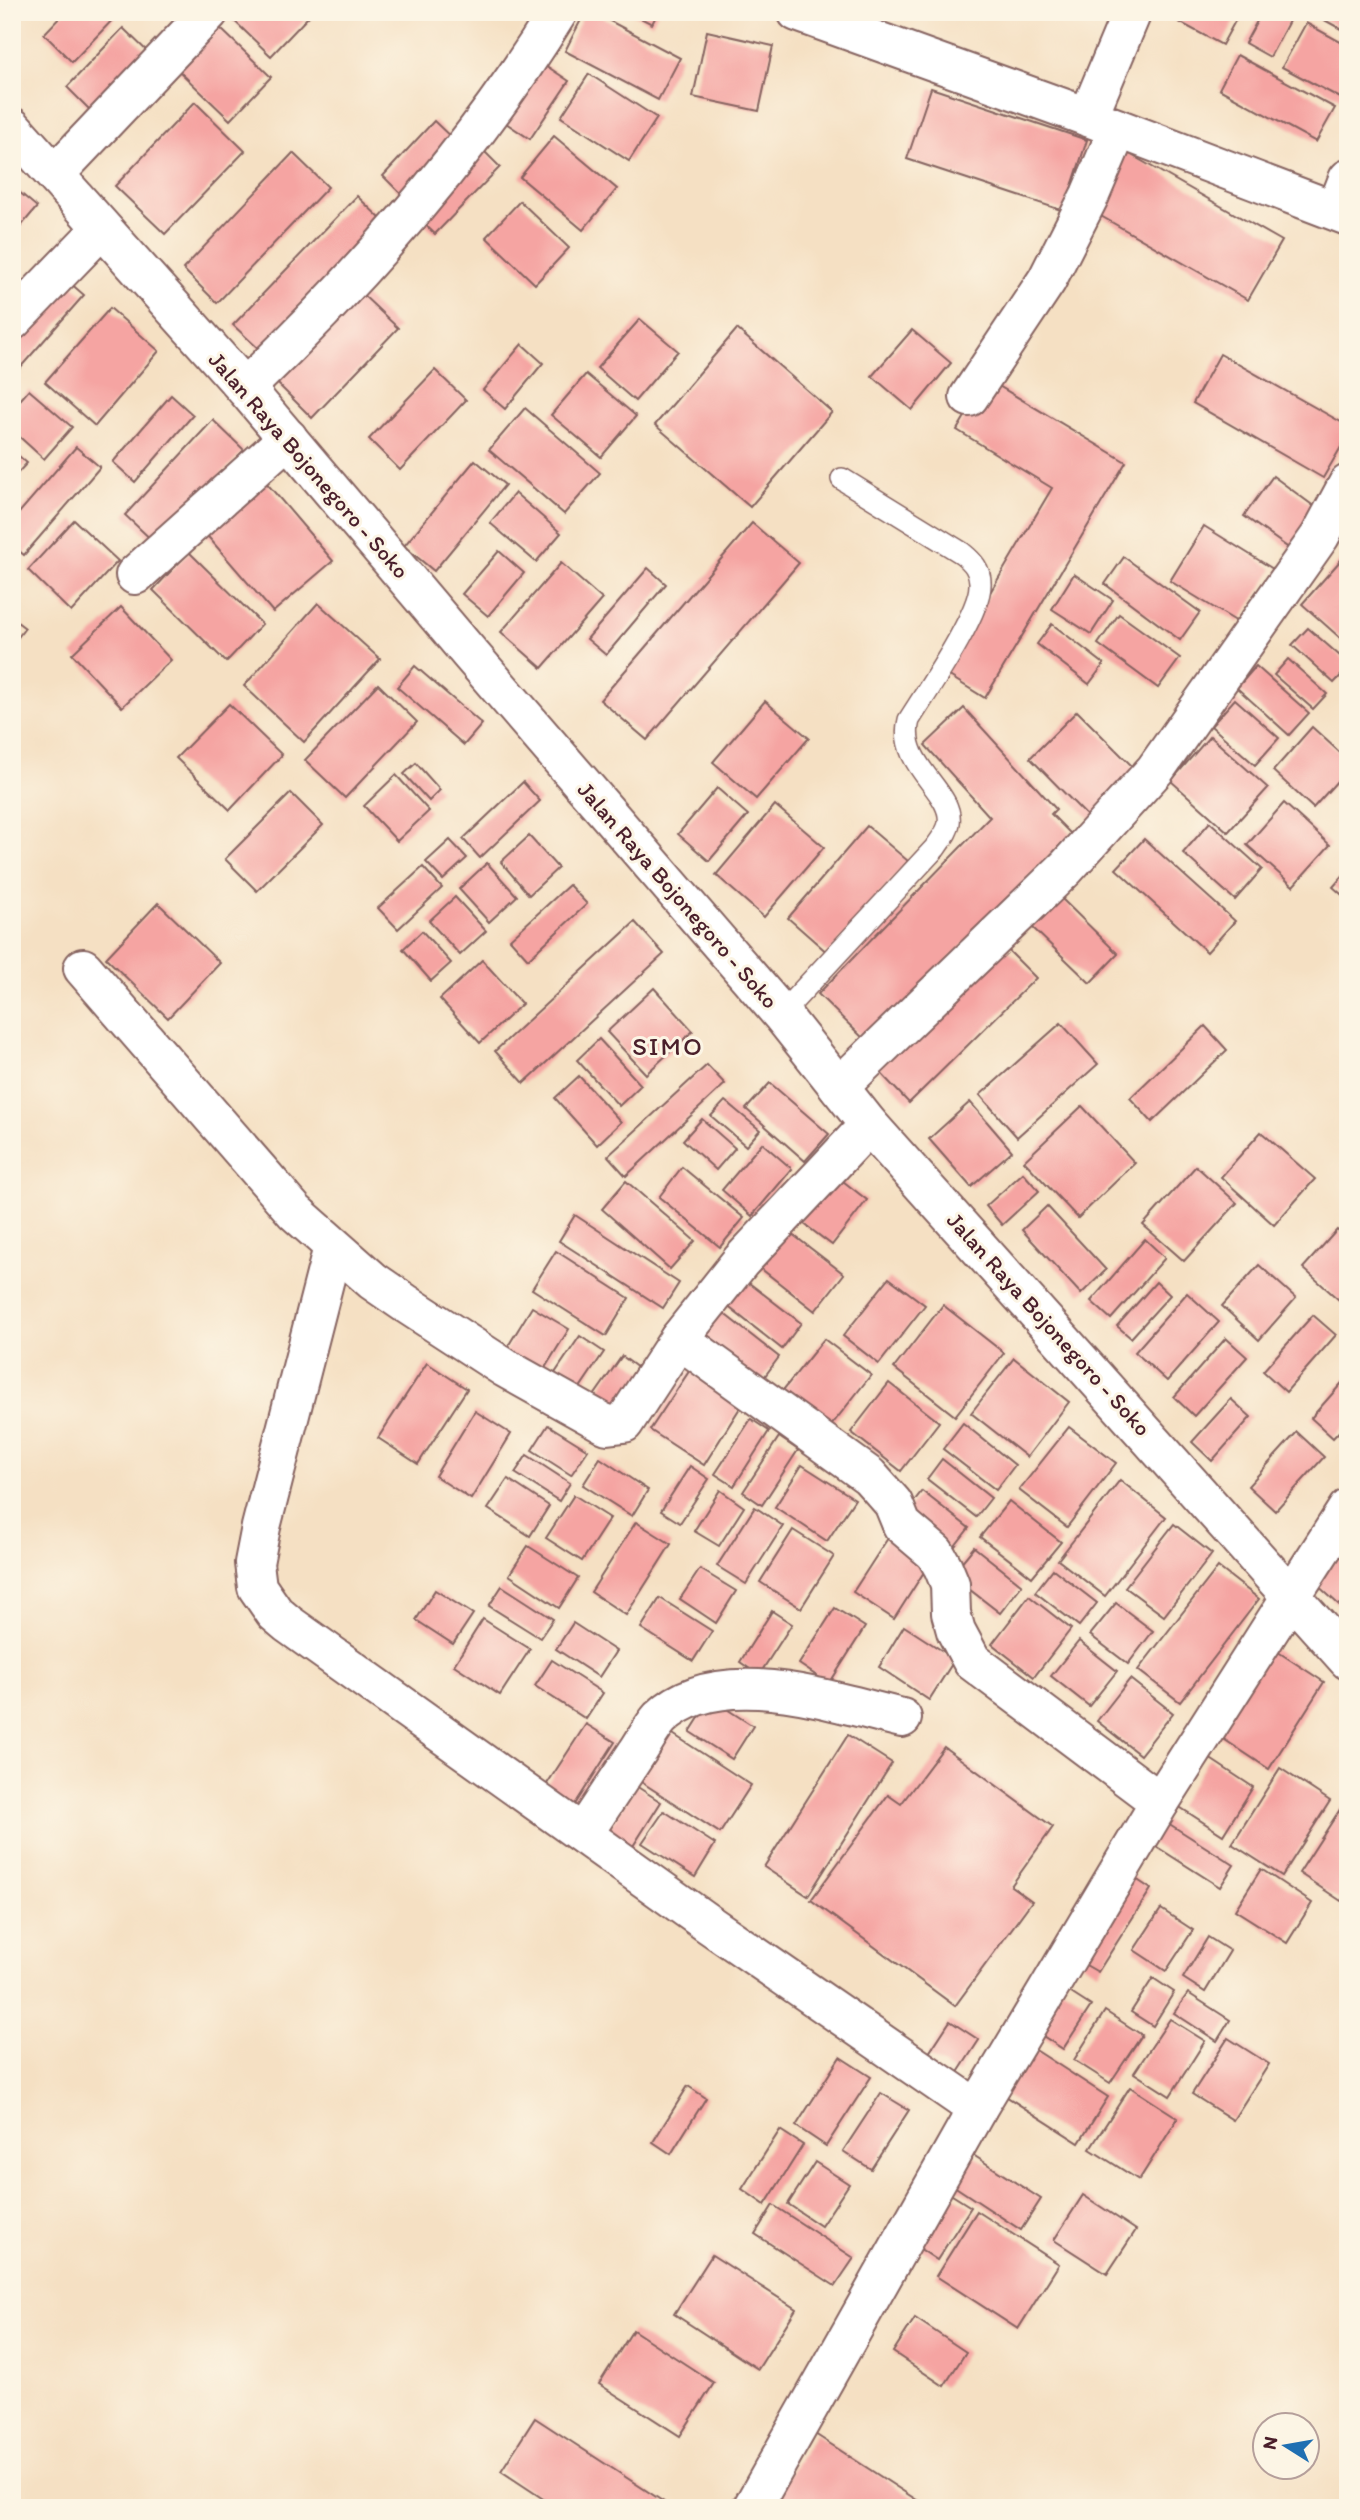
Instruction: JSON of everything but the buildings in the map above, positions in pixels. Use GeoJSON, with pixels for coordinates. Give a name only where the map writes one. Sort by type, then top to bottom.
{"type":"FeatureCollection","features":[{"type":"Feature","properties":{"kind":"street"},"geometry":{"type":"LineString","coordinates":[[55,174],[209,12]]}},
{"type":"Feature","properties":{"kind":"street"},"geometry":{"type":"LineString","coordinates":[[245,388],[299,337],[437,184],[528,62],[558,12]]}},
{"type":"Feature","properties":{"kind":"street"},"geometry":{"type":"LineString","coordinates":[[797,12],[1103,123],[1344,202]]}},
{"type":"Feature","properties":{"kind":"street"},"geometry":{"type":"LineString","coordinates":[[969,397],[1047,279],[1090,195],[1103,123],[1132,12]]}},
{"type":"Feature","properties":{"kind":"street","name":"Jalan Raya Bojonegoro - Soko"},"geometry":{"type":"LineString","coordinates":[[12,127],[245,388],[781,1014],[869,1125],[1348,1660]]}},
{"type":"Feature","properties":{"kind":"street"},"geometry":{"type":"LineString","coordinates":[[12,321],[101,229]]}},
{"type":"Feature","properties":{"kind":"street"},"geometry":{"type":"LineString","coordinates":[[135,576],[288,439]]}},
{"type":"Feature","properties":{"kind":"street"},"geometry":{"type":"LineString","coordinates":[[839,1087],[1066,868],[1155,770],[1320,536],[1348,484]]}},
{"type":"Feature","properties":{"kind":"street"},"geometry":{"type":"LineString","coordinates":[[83,968],[287,1203],[333,1247],[373,1281],[505,1368],[607,1424],[624,1423],[680,1339],[741,1261],[869,1125]]}},
{"type":"Feature","properties":{"kind":"street"},"geometry":{"type":"LineString","coordinates":[[333,1247],[254,1563],[257,1587],[275,1612],[288,1624],[721,1933],[976,2109]]}},
{"type":"Feature","properties":{"kind":"street"},"geometry":{"type":"LineString","coordinates":[[680,1339],[869,1476],[893,1503],[902,1525],[935,1553],[943,1567],[950,1584],[951,1613],[956,1632],[972,1661],[1160,1802]]}},
{"type":"Feature","properties":{"kind":"street"},"geometry":{"type":"LineString","coordinates":[[752,2508],[976,2109],[1160,1802],[1348,1508]]}},
{"type":"Feature","properties":{"kind":"street"},"geometry":{"type":"LineString","coordinates":[[583,1834],[660,1718],[694,1695],[740,1689],[769,1690],[902,1718]]}},
{"type":"Feature","properties":{"kind":"lane"},"geometry":{"type":"LineString","coordinates":[[781,1014],[936,847],[948,829],[949,813],[910,750],[907,730],[914,712],[971,618],[980,588],[976,566],[962,553],[842,479]]}},
{"type":"Feature","properties":{"kind":"district","name":"SIMO"},"geometry":{"type":"Point","coordinates":[668,1046]}}]}
